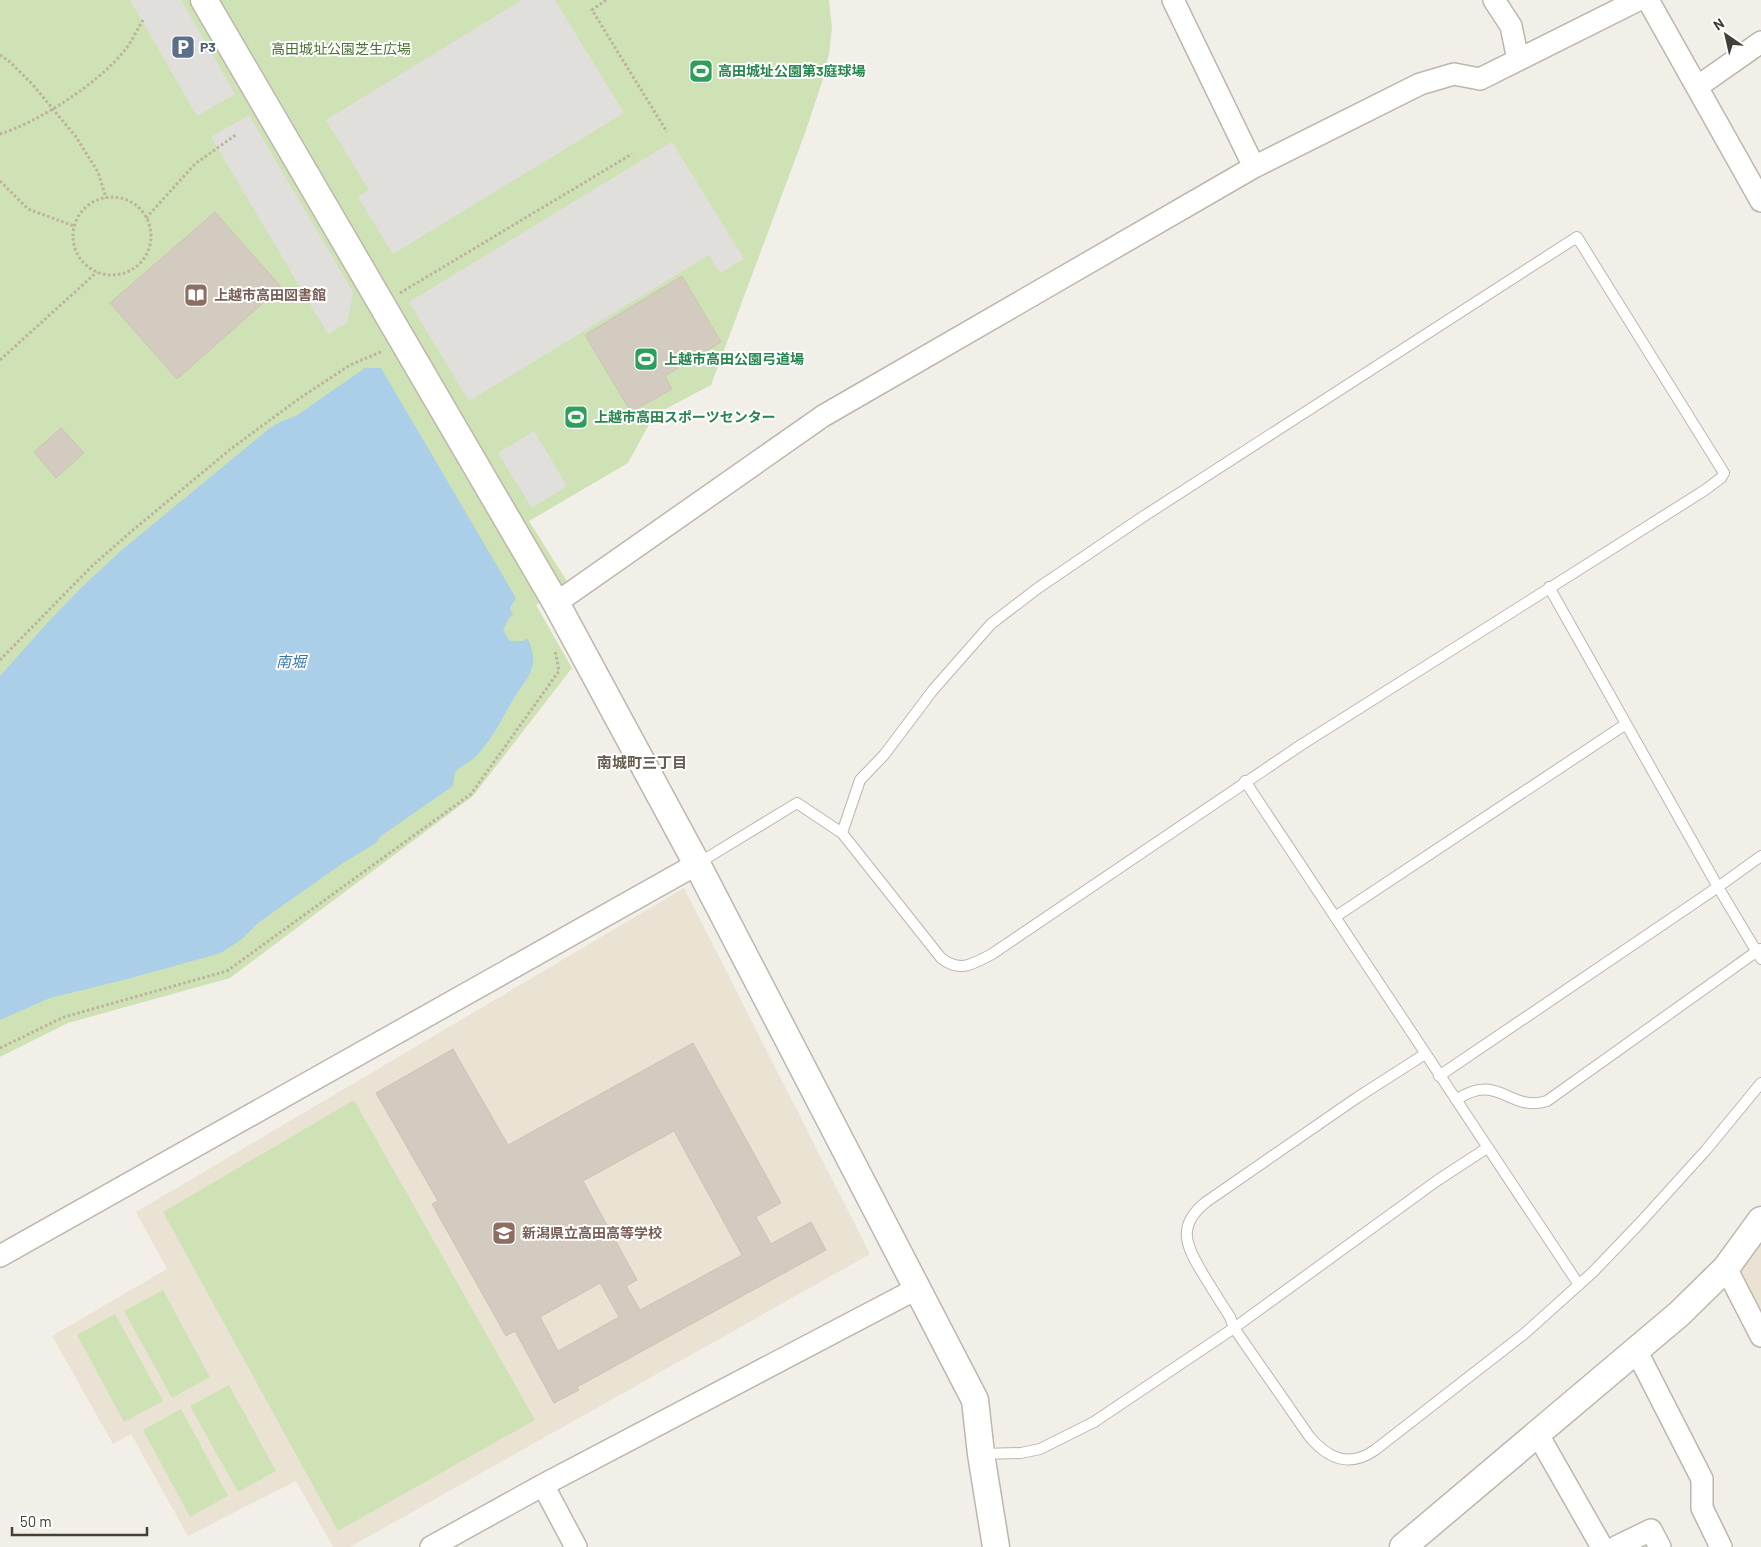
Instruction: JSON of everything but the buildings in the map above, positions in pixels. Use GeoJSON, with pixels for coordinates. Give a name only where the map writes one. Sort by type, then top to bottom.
{"type":"FeatureCollection","features":[{"type":"Feature","properties":{"kind":"street"},"geometry":{"type":"LineString","coordinates":[[204,0],[556,603],[697,864],[976,1400],[996,1547]]}},
{"type":"Feature","properties":{"kind":"street"},"geometry":{"type":"LineString","coordinates":[[1174,0],[1254,167]]}},
{"type":"Feature","properties":{"kind":"street"},"geometry":{"type":"LineString","coordinates":[[1494,0],[1511,26],[1518,60]]}},
{"type":"Feature","properties":{"kind":"street"},"geometry":{"type":"LineString","coordinates":[[556,603],[823,416],[1254,167],[1420,84],[1454,74],[1480,79],[1638,0]]}},
{"type":"Feature","properties":{"kind":"street"},"geometry":{"type":"LineString","coordinates":[[1648,0],[1697,87],[1754,172],[1761,201]]}},
{"type":"Feature","properties":{"kind":"street"},"geometry":{"type":"LineString","coordinates":[[1697,87],[1761,42]]}},
{"type":"Feature","properties":{"kind":"street"},"geometry":{"type":"LineString","coordinates":[[0,1256],[697,864]]}},
{"type":"Feature","properties":{"kind":"street"},"geometry":{"type":"LineString","coordinates":[[1403,1547],[1679,1314],[1726,1268],[1761,1220]]}},
{"type":"Feature","properties":{"kind":"street"},"geometry":{"type":"LineString","coordinates":[[1726,1268],[1761,1336]]}},
{"type":"Feature","properties":{"kind":"street"},"geometry":{"type":"LineString","coordinates":[[431,1547],[918,1288]]}},
{"type":"Feature","properties":{"kind":"street"},"geometry":{"type":"LineString","coordinates":[[1636,1350],[1702,1479],[1702,1508],[1721,1547]]}},
{"type":"Feature","properties":{"kind":"street"},"geometry":{"type":"LineString","coordinates":[[1537,1433],[1602,1547]]}},
{"type":"Feature","properties":{"kind":"street"},"geometry":{"type":"LineString","coordinates":[[543,1486],[576,1547]]}},
{"type":"Feature","properties":{"kind":"street"},"geometry":{"type":"LineString","coordinates":[[1616,1547],[1651,1530],[1660,1547]]}},
{"type":"Feature","properties":{"kind":"lane"},"geometry":{"type":"LineString","coordinates":[[697,864],[796,803],[842,833],[941,958],[952,966],[963,967],[992,954],[1245,781],[1348,714],[1705,490],[1721,478],[1724,473],[1577,237],[1141,518],[1038,588],[991,624],[933,690],[884,755],[860,780],[842,833]]}},
{"type":"Feature","properties":{"kind":"lane"},"geometry":{"type":"LineString","coordinates":[[1456,1100],[1470,1092],[1488,1088],[1526,1103],[1547,1101],[1760,953],[1718,887],[1549,587]]}},
{"type":"Feature","properties":{"kind":"lane"},"geometry":{"type":"LineString","coordinates":[[1335,917],[1626,724]]}},
{"type":"Feature","properties":{"kind":"lane"},"geometry":{"type":"LineString","coordinates":[[1245,781],[1578,1285]]}},
{"type":"Feature","properties":{"kind":"lane"},"geometry":{"type":"LineString","coordinates":[[1440,1076],[1761,856]]}},
{"type":"Feature","properties":{"kind":"lane"},"geometry":{"type":"LineString","coordinates":[[1425,1054],[1358,1097],[1206,1202],[1192,1215],[1188,1224],[1186,1236],[1190,1251],[1230,1317],[1234,1328],[1309,1436],[1320,1449],[1341,1458],[1357,1459],[1367,1456],[1376,1450],[1524,1334],[1599,1267],[1634,1230],[1706,1150],[1761,1083]]}},
{"type":"Feature","properties":{"kind":"lane"},"geometry":{"type":"LineString","coordinates":[[982,1454],[1030,1452],[1094,1422],[1234,1328],[1438,1180],[1487,1148]]}},
{"type":"Feature","properties":{"kind":"path"},"geometry":{"type":"LineString","coordinates":[[606,0],[592,10],[667,132]]}},
{"type":"Feature","properties":{"kind":"path"},"geometry":{"type":"LineString","coordinates":[[0,134],[18,127],[82,90],[124,50],[144,20]]}},
{"type":"Feature","properties":{"kind":"path"},"geometry":{"type":"LineString","coordinates":[[0,55],[10,62],[53,108],[76,137],[98,172],[106,198]]}},
{"type":"Feature","properties":{"kind":"path"},"geometry":{"type":"LineString","coordinates":[[146,218],[195,164],[237,134]]}},
{"type":"Feature","properties":{"kind":"path"},"geometry":{"type":"LineString","coordinates":[[398,294],[632,154]]}},
{"type":"Feature","properties":{"kind":"path"},"geometry":{"type":"LineString","coordinates":[[0,181],[28,209],[74,226]]}},
{"type":"Feature","properties":{"kind":"path"},"geometry":{"type":"LineString","coordinates":[[106,198],[123,199],[132,203],[146,218],[150,227],[150,242],[145,256],[139,264],[131,270],[111,276],[97,272],[84,264],[74,246],[73,236],[74,226],[85,208],[93,202],[106,198]]}},
{"type":"Feature","properties":{"kind":"path"},"geometry":{"type":"LineString","coordinates":[[0,360],[97,272]]}},
{"type":"Feature","properties":{"kind":"path"},"geometry":{"type":"LineString","coordinates":[[0,660],[92,566],[132,530],[232,448],[300,398],[350,365],[383,351]]}},
{"type":"Feature","properties":{"kind":"path"},"geometry":{"type":"LineString","coordinates":[[0,1048],[64,1017],[227,971],[471,794],[559,671],[554,643]]}},
{"type":"Feature","properties":{"kind":"shaded area","name":"P3"},"geometry":{"type":"Polygon","coordinates":[[[130,0],[181,0],[235,94],[197,116],[130,0]]]}},
{"type":"Feature","properties":{"kind":"shaded area"},"geometry":{"type":"Polygon","coordinates":[[[522,0],[555,0],[624,113],[393,254],[358,197],[369,190],[326,120],[522,0]]]}},
{"type":"Feature","properties":{"kind":"shaded area"},"geometry":{"type":"Polygon","coordinates":[[[249,115],[353,292],[347,323],[328,334],[211,137],[249,115]]]}},
{"type":"Feature","properties":{"kind":"shaded area"},"geometry":{"type":"Polygon","coordinates":[[[672,142],[744,259],[720,273],[709,255],[469,401],[409,302],[672,142]]]}},
{"type":"Feature","properties":{"kind":"shaded area"},"geometry":{"type":"Polygon","coordinates":[[[534,431],[567,486],[532,508],[498,453],[534,431]]]}},
{"type":"Feature","properties":{"kind":"shaded area","name":"新潟県立高田高等学校"},"geometry":{"type":"Polygon","coordinates":[[[684,888],[870,1254],[350,1547],[333,1547],[296,1481],[188,1536],[131,1434],[113,1444],[52,1336],[167,1269],[136,1212],[684,888]]]}},
{"type":"Feature","properties":{"kind":"shaded area"},"geometry":{"type":"Polygon","coordinates":[[[1761,1237],[1761,1318],[1736,1272],[1761,1237]]]}},
{"type":"Feature","properties":{"kind":"green space","name":"高田城址公園芝生広場"},"geometry":{"type":"Polygon","coordinates":[[[0,0],[829,0],[832,28],[829,54],[822,82],[805,133],[711,385],[654,415],[628,463],[529,521],[568,583],[536,605],[572,668],[473,796],[230,978],[68,1023],[0,1057],[0,0]]]}},
{"type":"Feature","properties":{"kind":"green space"},"geometry":{"type":"Polygon","coordinates":[[[354,1100],[535,1420],[338,1531],[163,1212],[354,1100]]]}},
{"type":"Feature","properties":{"kind":"green space"},"geometry":{"type":"Polygon","coordinates":[[[163,1290],[210,1377],[172,1398],[124,1311],[163,1290]]]}},
{"type":"Feature","properties":{"kind":"green space"},"geometry":{"type":"Polygon","coordinates":[[[115,1314],[163,1401],[124,1422],[77,1335],[115,1314]]]}},
{"type":"Feature","properties":{"kind":"green space"},"geometry":{"type":"Polygon","coordinates":[[[229,1385],[276,1471],[238,1492],[190,1406],[229,1385]]]}},
{"type":"Feature","properties":{"kind":"green space"},"geometry":{"type":"Polygon","coordinates":[[[181,1409],[228,1496],[190,1517],[143,1430],[181,1409]]]}},
{"type":"Feature","properties":{"kind":"water","name":"南堀"},"geometry":{"type":"Polygon","coordinates":[[[365,368],[381,368],[516,598],[510,608],[513,615],[509,618],[503,630],[510,641],[523,641],[527,638],[529,641],[533,664],[528,678],[484,747],[477,756],[455,772],[453,786],[381,836],[376,843],[343,863],[258,923],[242,939],[221,953],[50,998],[0,1020],[0,676],[49,621],[123,549],[270,428],[296,416],[365,368]]]}},
{"type":"Feature","properties":{"kind":"place","name":"P3"},"geometry":{"type":"Point","coordinates":[183,47]}},
{"type":"Feature","properties":{"kind":"place","name":"高田城址公園第3庭球場"},"geometry":{"type":"Point","coordinates":[701,71]}},
{"type":"Feature","properties":{"kind":"place","name":"上越市高田図書館"},"geometry":{"type":"Point","coordinates":[196,295]}},
{"type":"Feature","properties":{"kind":"place","name":"上越市高田公園弓道場"},"geometry":{"type":"Point","coordinates":[646,359]}},
{"type":"Feature","properties":{"kind":"place","name":"上越市高田スポーツセンター"},"geometry":{"type":"Point","coordinates":[576,417]}},
{"type":"Feature","properties":{"kind":"place","name":"新潟県立高田高等学校"},"geometry":{"type":"Point","coordinates":[504,1233]}},
{"type":"Feature","properties":{"kind":"district","name":"南城町三丁目"},"geometry":{"type":"Point","coordinates":[642,763]}}]}
